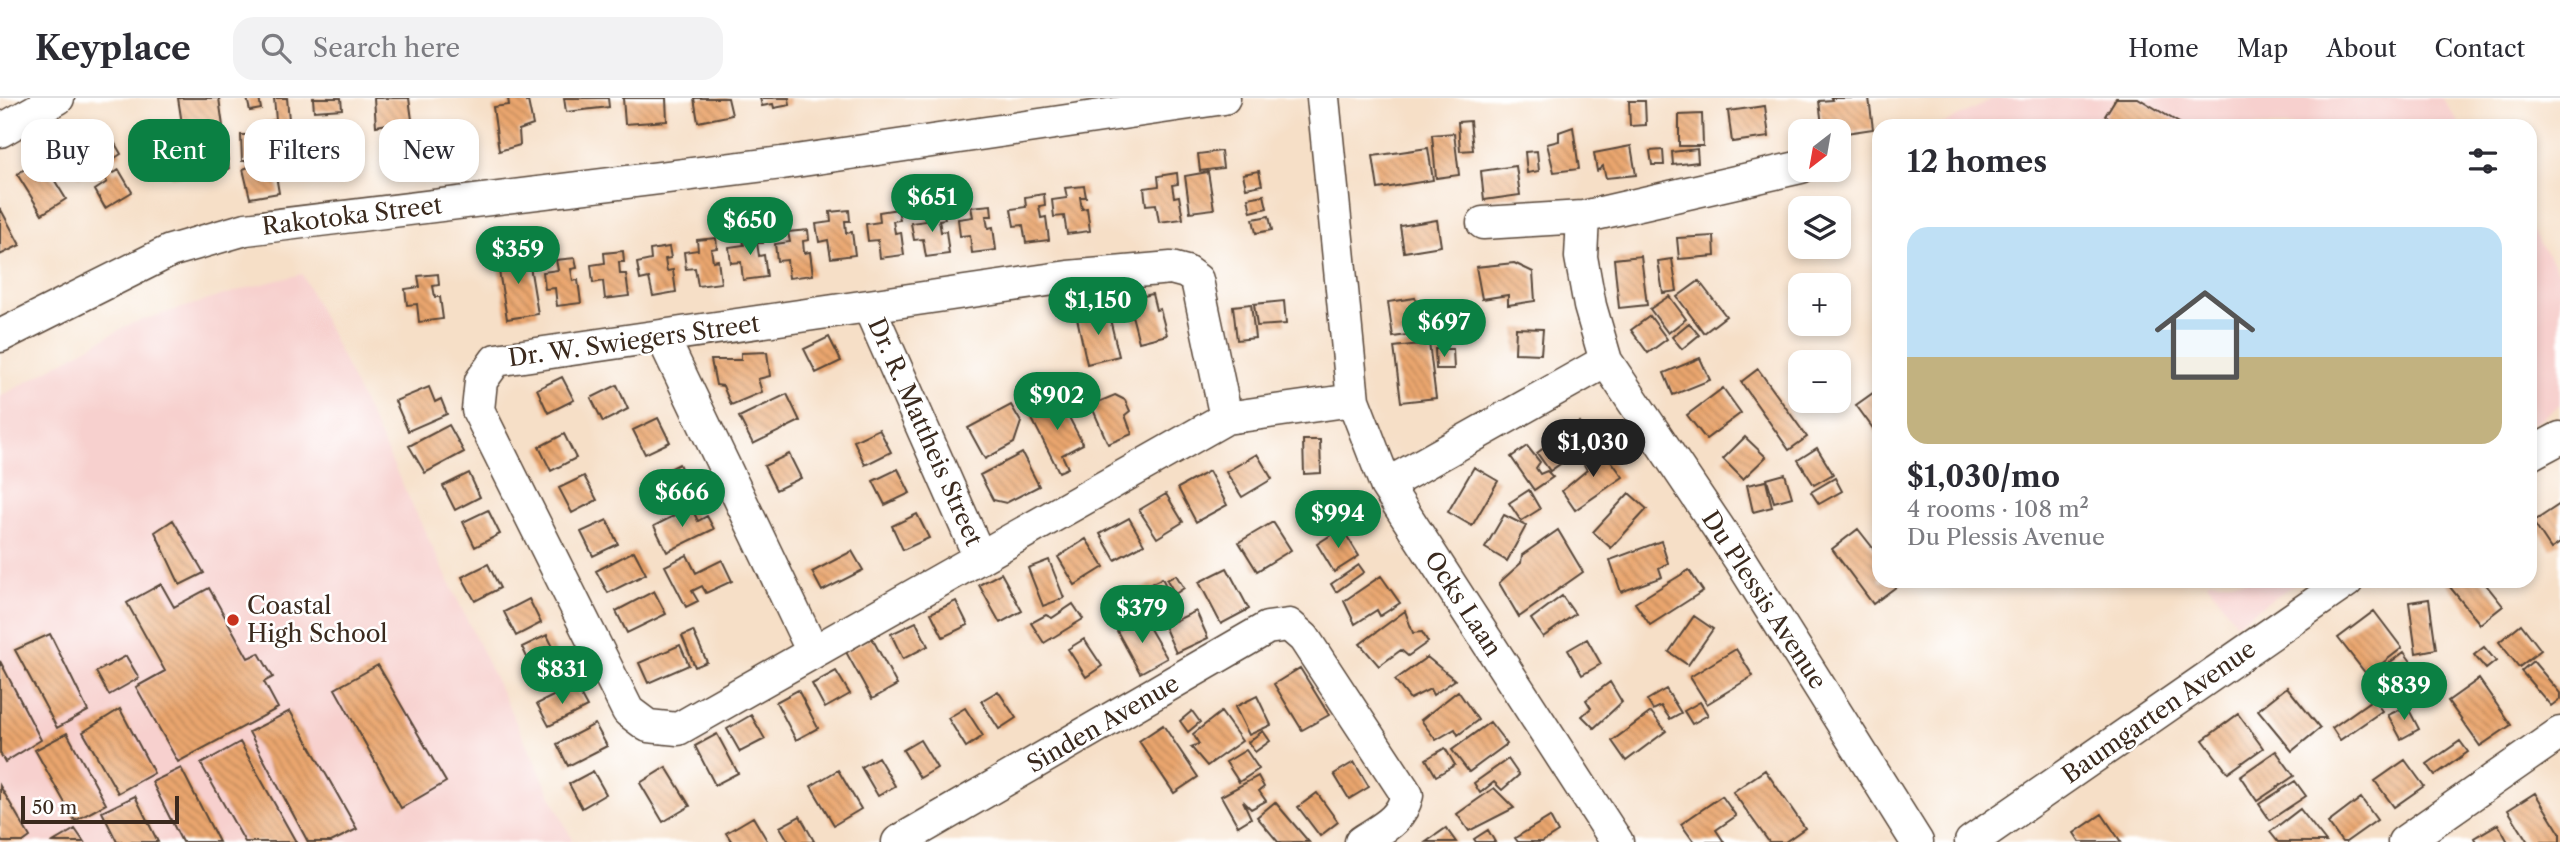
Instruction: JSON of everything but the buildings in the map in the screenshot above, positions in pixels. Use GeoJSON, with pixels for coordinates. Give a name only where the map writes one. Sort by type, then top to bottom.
{"type":"FeatureCollection","features":[{"type":"Feature","properties":{"kind":"street"},"geometry":{"type":"LineString","coordinates":[[0,131],[58,98]]}},
{"type":"Feature","properties":{"kind":"street","name":"Rakotoka Street"},"geometry":{"type":"LineString","coordinates":[[0,336],[170,251],[246,229],[782,163],[1224,98]]}},
{"type":"Feature","properties":{"kind":"street","name":"Ocks Laan"},"geometry":{"type":"LineString","coordinates":[[1323,98],[1353,400],[1385,485],[1617,842]]}},
{"type":"Feature","properties":{"kind":"street"},"geometry":{"type":"LineString","coordinates":[[1483,223],[1583,217],[1788,170]]}},
{"type":"Feature","properties":{"kind":"street","name":"Du Plessis Avenue"},"geometry":{"type":"LineString","coordinates":[[1583,217],[1581,257],[1590,306],[1606,361],[1740,560],[1917,842]]}},
{"type":"Feature","properties":{"kind":"street","name":"Dr. W. Swiegers Street"},"geometry":{"type":"LineString","coordinates":[[1226,418],[1197,280],[1186,272],[1171,268],[1068,277],[496,360],[481,381],[478,410],[628,711],[648,726],[678,729],[1226,418],[1353,400]]}},
{"type":"Feature","properties":{"kind":"street","name":"Dr. R. Mattheis Street"},"geometry":{"type":"LineString","coordinates":[[869,307],[980,558]]}},
{"type":"Feature","properties":{"kind":"street"},"geometry":{"type":"LineString","coordinates":[[662,336],[813,652]]}},
{"type":"Feature","properties":{"kind":"street"},"geometry":{"type":"LineString","coordinates":[[1385,485],[1606,361]]}},
{"type":"Feature","properties":{"kind":"street"},"geometry":{"type":"LineString","coordinates":[[2537,450],[2560,438]]}},
{"type":"Feature","properties":{"kind":"street","name":"Baumgarten Avenue"},"geometry":{"type":"LineString","coordinates":[[1971,842],[2337,588]]}},
{"type":"Feature","properties":{"kind":"street","name":"Sinden Avenue"},"geometry":{"type":"LineString","coordinates":[[898,842],[1267,628],[1289,625],[1304,638],[1407,795],[1404,810],[1361,842]]}},
{"type":"Feature","properties":{"kind":"street"},"geometry":{"type":"LineString","coordinates":[[2404,842],[2560,733]]}},
{"type":"Feature","properties":{"kind":"shaded area"},"geometry":{"type":"Polygon","coordinates":[[[1995,98],[2442,98],[2456,119],[1953,119],[1995,98]]]}},
{"type":"Feature","properties":{"kind":"shaded area"},"geometry":{"type":"Polygon","coordinates":[[[2537,239],[2560,274],[2560,405],[2537,421],[2537,239]]]}},
{"type":"Feature","properties":{"kind":"shaded area","name":"Coastal High School"},"geometry":{"type":"Polygon","coordinates":[[[302,274],[573,842],[0,842],[0,397],[130,324],[302,274]]]}},
{"type":"Feature","properties":{"kind":"shaded area"},"geometry":{"type":"Polygon","coordinates":[[[2212,588],[2288,588],[2236,623],[2212,588]]]}},
{"type":"Feature","properties":{"kind":"place","name":"Coastal High School"},"geometry":{"type":"Point","coordinates":[233,620]}}]}
